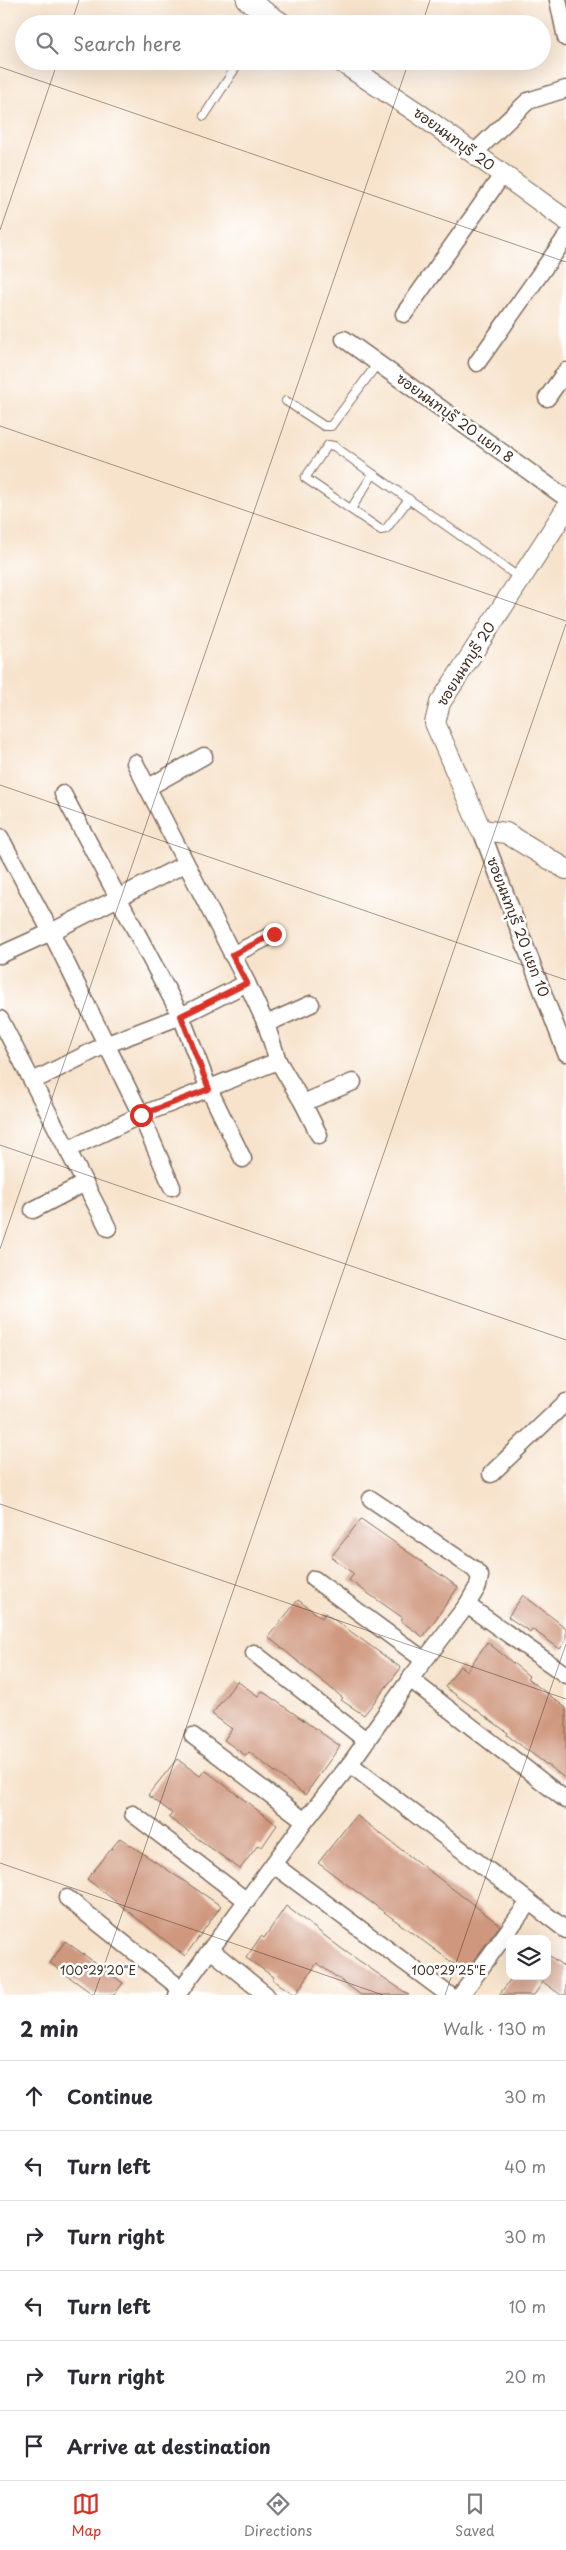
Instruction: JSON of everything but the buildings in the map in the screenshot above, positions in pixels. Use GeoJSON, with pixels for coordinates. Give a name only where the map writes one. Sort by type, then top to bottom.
{"type":"FeatureCollection","features":[{"type":"Feature","properties":{"kind":"street"},"geometry":{"type":"LineString","coordinates":[[247,0],[265,15]]}},
{"type":"Feature","properties":{"kind":"street"},"geometry":{"type":"LineString","coordinates":[[558,0],[566,38]]}},
{"type":"Feature","properties":{"kind":"street","name":"ซอยนนทบุรี 20"},"geometry":{"type":"LineString","coordinates":[[353,70],[474,153],[566,220]]}},
{"type":"Feature","properties":{"kind":"street"},"geometry":{"type":"LineString","coordinates":[[474,153],[528,101],[566,89]]}},
{"type":"Feature","properties":{"kind":"street"},"geometry":{"type":"LineString","coordinates":[[404,314],[503,174]]}},
{"type":"Feature","properties":{"kind":"street"},"geometry":{"type":"LineString","coordinates":[[477,363],[566,237]]}},
{"type":"Feature","properties":{"kind":"street","name":"ซอยนนทบุรี 20 แยก 8"},"geometry":{"type":"LineString","coordinates":[[344,339],[566,498]]}},
{"type":"Feature","properties":{"kind":"street"},"geometry":{"type":"LineString","coordinates":[[547,398],[566,371]]}},
{"type":"Feature","properties":{"kind":"street","name":"ซอยนนทบุรี 20"},"geometry":{"type":"LineString","coordinates":[[481,830],[435,723],[436,712],[566,509]]}},
{"type":"Feature","properties":{"kind":"street"},"geometry":{"type":"LineString","coordinates":[[147,788],[204,756]]}},
{"type":"Feature","properties":{"kind":"street"},"geometry":{"type":"LineString","coordinates":[[134,763],[247,983],[266,1024],[278,1061],[319,1135]]}},
{"type":"Feature","properties":{"kind":"street"},"geometry":{"type":"LineString","coordinates":[[63,794],[181,1016],[209,1089],[243,1159]]}},
{"type":"Feature","properties":{"kind":"street"},"geometry":{"type":"LineString","coordinates":[[481,830],[506,833],[566,869]]}},
{"type":"Feature","properties":{"kind":"street","name":"ซอยนนทบุรี 20 แยก 10"},"geometry":{"type":"LineString","coordinates":[[481,830],[566,1053]]}},
{"type":"Feature","properties":{"kind":"street"},"geometry":{"type":"LineString","coordinates":[[0,837],[51,932],[104,1045],[141,1115],[172,1188]]}},
{"type":"Feature","properties":{"kind":"street"},"geometry":{"type":"LineString","coordinates":[[0,955],[51,932],[185,864]]}},
{"type":"Feature","properties":{"kind":"street"},"geometry":{"type":"LineString","coordinates":[[232,955],[274,934]]}},
{"type":"Feature","properties":{"kind":"street"},"geometry":{"type":"LineString","coordinates":[[34,1081],[104,1045],[181,1016],[247,983]]}},
{"type":"Feature","properties":{"kind":"street"},"geometry":{"type":"LineString","coordinates":[[266,1024],[311,1004]]}},
{"type":"Feature","properties":{"kind":"street"},"geometry":{"type":"LineString","coordinates":[[0,1019],[34,1081],[108,1228]]}},
{"type":"Feature","properties":{"kind":"street"},"geometry":{"type":"LineString","coordinates":[[69,1150],[141,1115],[278,1061]]}},
{"type":"Feature","properties":{"kind":"street"},"geometry":{"type":"LineString","coordinates":[[303,1104],[353,1082]]}},
{"type":"Feature","properties":{"kind":"street"},"geometry":{"type":"LineString","coordinates":[[33,1210],[85,1183]]}},
{"type":"Feature","properties":{"kind":"street"},"geometry":{"type":"LineString","coordinates":[[491,1474],[566,1402]]}},
{"type":"Feature","properties":{"kind":"street"},"geometry":{"type":"LineString","coordinates":[[67,1898],[179,1992],[305,1821],[367,1742],[410,1679],[467,1605],[480,1582],[479,1573],[371,1499]]}},
{"type":"Feature","properties":{"kind":"street"},"geometry":{"type":"LineString","coordinates":[[314,1579],[424,1660]]}},
{"type":"Feature","properties":{"kind":"street"},"geometry":{"type":"LineString","coordinates":[[467,1605],[566,1675]]}},
{"type":"Feature","properties":{"kind":"street"},"geometry":{"type":"LineString","coordinates":[[254,1652],[367,1742]]}},
{"type":"Feature","properties":{"kind":"street"},"geometry":{"type":"LineString","coordinates":[[410,1679],[566,1800]]}},
{"type":"Feature","properties":{"kind":"street"},"geometry":{"type":"LineString","coordinates":[[193,1736],[305,1821]]}},
{"type":"Feature","properties":{"kind":"street"},"geometry":{"type":"LineString","coordinates":[[350,1764],[566,1930]]}},
{"type":"Feature","properties":{"kind":"street"},"geometry":{"type":"LineString","coordinates":[[132,1814],[247,1901]]}},
{"type":"Feature","properties":{"kind":"street"},"geometry":{"type":"LineString","coordinates":[[274,1865],[449,1995]]}},
{"type":"Feature","properties":{"kind":"street"},"geometry":{"type":"LineString","coordinates":[[460,1995],[529,1902]]}},
{"type":"Feature","properties":{"kind":"street"},"geometry":{"type":"LineString","coordinates":[[211,1950],[266,1995]]}},
{"type":"Feature","properties":{"kind":"lane"},"geometry":{"type":"LineString","coordinates":[[204,116],[234,70]]}},
{"type":"Feature","properties":{"kind":"lane"},"geometry":{"type":"LineString","coordinates":[[286,401],[324,426],[331,426],[378,363]]}},
{"type":"Feature","properties":{"kind":"lane"},"geometry":{"type":"LineString","coordinates":[[409,499],[386,529],[376,527],[307,480],[306,474],[328,445],[334,446],[521,578]]}},
{"type":"Feature","properties":{"kind":"lane"},"geometry":{"type":"LineString","coordinates":[[351,509],[373,474]]}},
{"type":"Feature","properties":{"kind":"route"},"geometry":{"type":"LineString","coordinates":[[141,1115],[209,1089],[181,1016],[247,983],[232,955],[274,934]]}}]}
